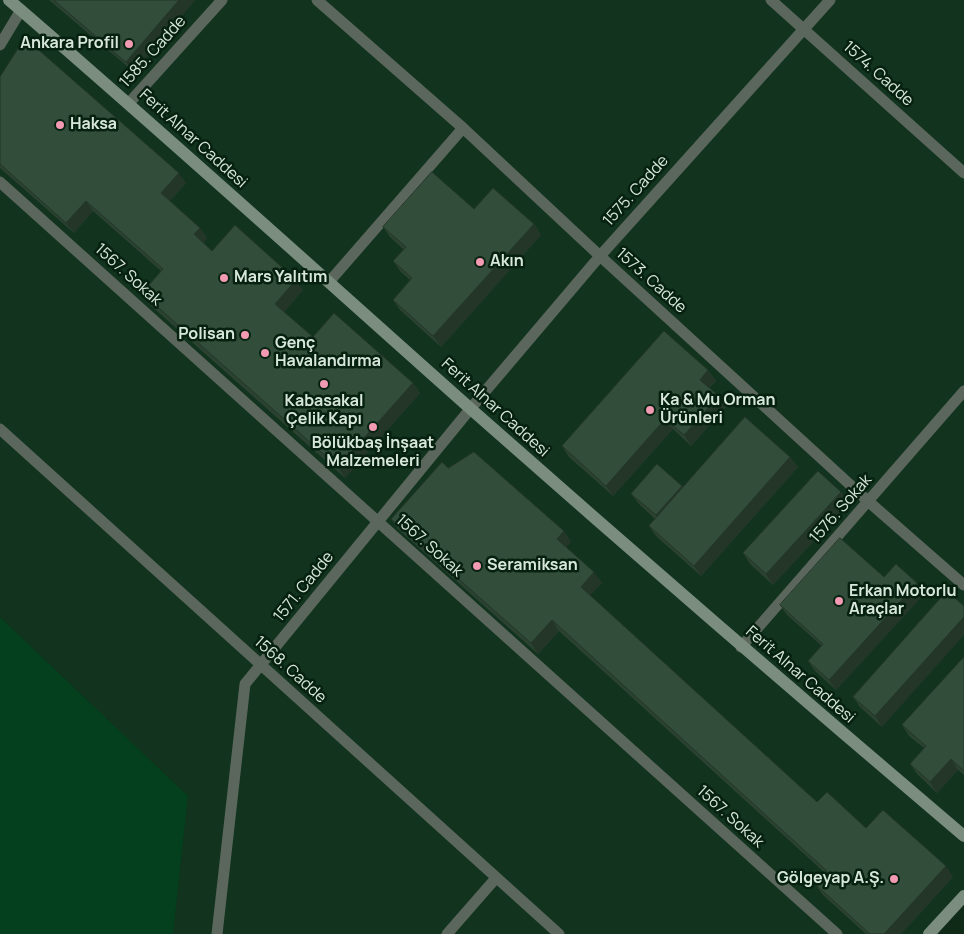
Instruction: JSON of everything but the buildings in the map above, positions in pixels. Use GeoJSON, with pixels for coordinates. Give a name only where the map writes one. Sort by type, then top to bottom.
{"type":"FeatureCollection","features":[{"type":"Feature","properties":{"kind":"street","name":"Ferit Alnar Caddesi"},"geometry":{"type":"LineString","coordinates":[[9,0],[129,103],[741,647],[964,836]]}},
{"type":"Feature","properties":{"kind":"street"},"geometry":{"type":"LineString","coordinates":[[929,934],[964,896]]}},
{"type":"Feature","properties":{"kind":"lane","name":"1585. Cadde"},"geometry":{"type":"LineString","coordinates":[[129,103],[222,0]]}},
{"type":"Feature","properties":{"kind":"lane","name":"1573. Cadde"},"geometry":{"type":"LineString","coordinates":[[317,0],[464,128],[600,256],[869,502],[964,585]]}},
{"type":"Feature","properties":{"kind":"lane","name":"1574. Cadde"},"geometry":{"type":"LineString","coordinates":[[771,0],[964,172]]}},
{"type":"Feature","properties":{"kind":"lane","name":"1575. Cadde"},"geometry":{"type":"LineString","coordinates":[[471,408],[600,256],[830,0]]}},
{"type":"Feature","properties":{"kind":"lane"},"geometry":{"type":"LineString","coordinates":[[0,45],[21,10]]}},
{"type":"Feature","properties":{"kind":"lane"},"geometry":{"type":"LineString","coordinates":[[329,282],[464,128]]}},
{"type":"Feature","properties":{"kind":"lane","name":"1567. Sokak"},"geometry":{"type":"LineString","coordinates":[[0,182],[837,934]]}},
{"type":"Feature","properties":{"kind":"lane","name":"1576. Sokak"},"geometry":{"type":"LineString","coordinates":[[741,647],[964,391]]}},
{"type":"Feature","properties":{"kind":"lane","name":"1571. Cadde"},"geometry":{"type":"LineString","coordinates":[[218,934],[245,684],[471,408]]}},
{"type":"Feature","properties":{"kind":"lane","name":"1568. Cadde"},"geometry":{"type":"LineString","coordinates":[[0,430],[559,934]]}},
{"type":"Feature","properties":{"kind":"lane"},"geometry":{"type":"LineString","coordinates":[[447,934],[496,878]]}},
{"type":"Feature","properties":{"kind":"shaded area"},"geometry":{"type":"Polygon","coordinates":[[[0,0],[964,0],[964,896],[929,934],[173,934],[188,796],[0,617],[0,0]]]}},
{"type":"Feature","properties":{"kind":"shaded area"},"geometry":{"type":"Polygon","coordinates":[[[0,617],[188,796],[173,934],[0,934],[0,617]]]}},
{"type":"Feature","properties":{"kind":"place","name":"Ankara Profil"},"geometry":{"type":"Point","coordinates":[129,44]}},
{"type":"Feature","properties":{"kind":"place","name":"Haksa"},"geometry":{"type":"Point","coordinates":[60,125]}},
{"type":"Feature","properties":{"kind":"place","name":"Akın"},"geometry":{"type":"Point","coordinates":[480,262]}},
{"type":"Feature","properties":{"kind":"place","name":"Mars Yalıtım"},"geometry":{"type":"Point","coordinates":[224,278]}},
{"type":"Feature","properties":{"kind":"place","name":"Polisan"},"geometry":{"type":"Point","coordinates":[245,335]}},
{"type":"Feature","properties":{"kind":"place","name":"Genç Havalandırma"},"geometry":{"type":"Point","coordinates":[265,353]}},
{"type":"Feature","properties":{"kind":"place","name":"Kabasakal Çelik Kapı"},"geometry":{"type":"Point","coordinates":[324,384]}},
{"type":"Feature","properties":{"kind":"place","name":"Ka & Mu Orman Ürünleri"},"geometry":{"type":"Point","coordinates":[650,410]}},
{"type":"Feature","properties":{"kind":"place","name":"Bölükbaş İnşaat Malzemeleri"},"geometry":{"type":"Point","coordinates":[373,427]}},
{"type":"Feature","properties":{"kind":"place","name":"Seramiksan"},"geometry":{"type":"Point","coordinates":[477,566]}},
{"type":"Feature","properties":{"kind":"place","name":"Erkan Motorlu Araçlar"},"geometry":{"type":"Point","coordinates":[839,601]}},
{"type":"Feature","properties":{"kind":"place","name":"Gölgeyap A.Ş."},"geometry":{"type":"Point","coordinates":[894,879]}}]}
